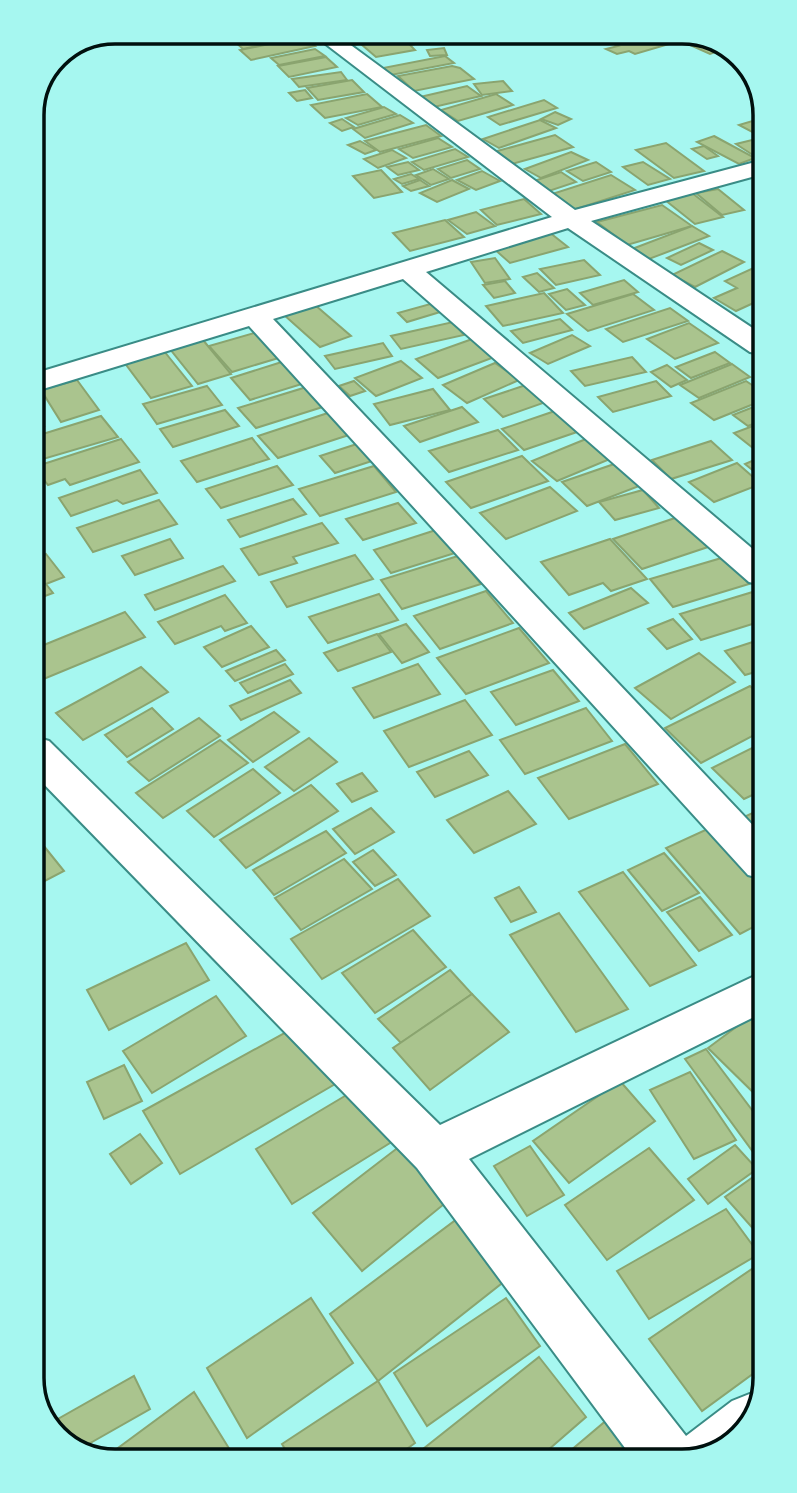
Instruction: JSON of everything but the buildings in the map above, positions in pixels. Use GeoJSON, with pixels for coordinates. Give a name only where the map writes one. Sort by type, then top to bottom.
{"type":"FeatureCollection","features":[{"type":"Feature","properties":{"kind":"street"},"geometry":{"type":"LineString","coordinates":[[336,44],[571,219],[753,341]]}},
{"type":"Feature","properties":{"kind":"street"},"geometry":{"type":"LineString","coordinates":[[44,380],[571,219],[753,170]]}},
{"type":"Feature","properties":{"kind":"street"},"geometry":{"type":"LineString","coordinates":[[407,269],[753,567]]}},
{"type":"Feature","properties":{"kind":"street"},"geometry":{"type":"LineString","coordinates":[[254,316],[753,852]]}},
{"type":"Feature","properties":{"kind":"street"},"geometry":{"type":"LineString","coordinates":[[44,760],[434,1152],[661,1449]]}},
{"type":"Feature","properties":{"kind":"street"},"geometry":{"type":"LineString","coordinates":[[434,1152],[753,996]]}}]}
